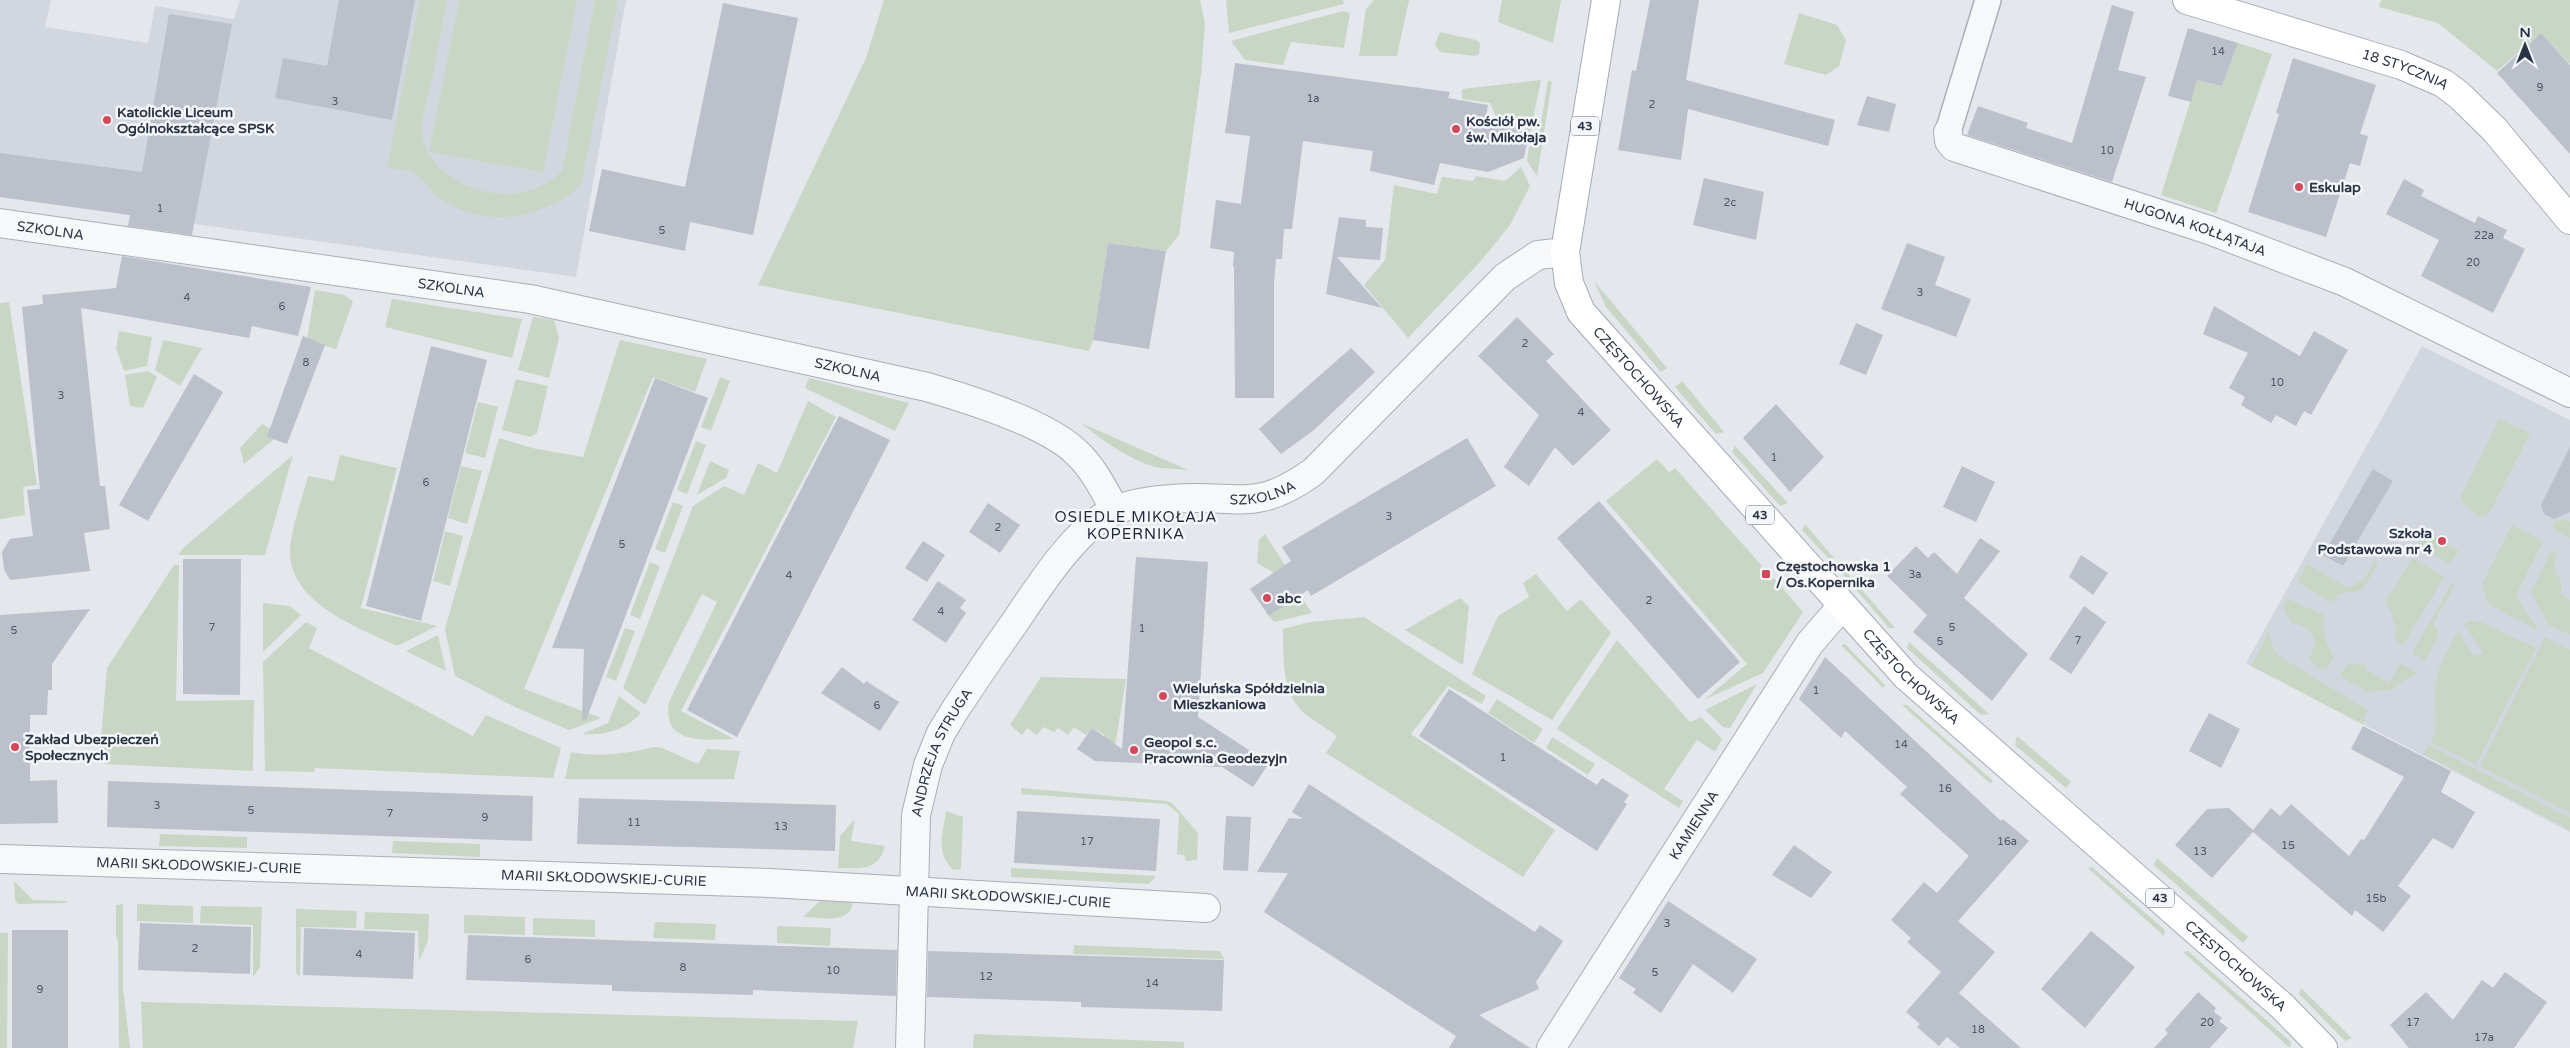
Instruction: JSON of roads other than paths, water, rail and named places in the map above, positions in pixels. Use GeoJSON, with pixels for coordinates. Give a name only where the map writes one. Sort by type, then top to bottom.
{"type":"FeatureCollection","features":[{"type":"Feature","properties":{"kind":"main road","name":"43"},"geometry":{"type":"LineString","coordinates":[[1565,252],[1606,0]]}},
{"type":"Feature","properties":{"kind":"main road","name":"18 STYCZNIA"},"geometry":{"type":"LineString","coordinates":[[2187,0],[2401,65],[2443,83],[2465,100],[2494,129],[2570,220]]}},
{"type":"Feature","properties":{"kind":"main road","name":"CZĘSTOCHOWSKA"},"geometry":{"type":"LineString","coordinates":[[1565,252],[1569,283],[1581,312],[1906,676],[2283,1007],[2323,1048]]}},
{"type":"Feature","properties":{"kind":"street","name":"HUGONA KOŁŁĄTAJA"},"geometry":{"type":"LineString","coordinates":[[1988,0],[1948,132],[1949,141],[1954,148],[2209,230],[2345,282],[2570,393]]}},
{"type":"Feature","properties":{"kind":"street","name":"SZKOLNA"},"geometry":{"type":"LineString","coordinates":[[0,223],[530,299],[927,386],[1010,416],[1063,442],[1089,466],[1115,510],[1173,498],[1242,501],[1258,499],[1292,488],[1313,472],[1505,277],[1538,255],[1565,252]]}},
{"type":"Feature","properties":{"kind":"street","name":"ANDRZEJA STRUGA"},"geometry":{"type":"LineString","coordinates":[[910,1048],[912,892],[916,815],[928,765],[941,733],[955,710],[1049,573],[1075,542],[1115,510]]}},
{"type":"Feature","properties":{"kind":"street","name":"KAMIENNA"},"geometry":{"type":"LineString","coordinates":[[1552,1048],[1810,643],[1842,606]]}},
{"type":"Feature","properties":{"kind":"street","name":"MARII SKŁODOWSKIEJ-CURIE"},"geometry":{"type":"LineString","coordinates":[[0,859],[604,877],[862,888],[1206,908]]}},
{"type":"Feature","properties":{"kind":"place","name":"Katolickie Liceum Ogólnokształcące SPSK"},"geometry":{"type":"Point","coordinates":[107,120]}},
{"type":"Feature","properties":{"kind":"place","name":"Kościół pw. św. Mikołaja"},"geometry":{"type":"Point","coordinates":[1456,129]}},
{"type":"Feature","properties":{"kind":"place","name":"Eskulap"},"geometry":{"type":"Point","coordinates":[2299,187]}},
{"type":"Feature","properties":{"kind":"place","name":"Szkoła Podstawowa nr 4"},"geometry":{"type":"Point","coordinates":[2442,541]}},
{"type":"Feature","properties":{"kind":"place","name":"Częstochowska 1 / Os.Kopernika"},"geometry":{"type":"Point","coordinates":[1766,574]}},
{"type":"Feature","properties":{"kind":"place","name":"abc"},"geometry":{"type":"Point","coordinates":[1267,598]}},
{"type":"Feature","properties":{"kind":"place","name":"Wieluńska Spółdzielnia Mieszkaniowa"},"geometry":{"type":"Point","coordinates":[1163,696]}},
{"type":"Feature","properties":{"kind":"place","name":"Zakład Ubezpieczeń Społecznych"},"geometry":{"type":"Point","coordinates":[15,747]}},
{"type":"Feature","properties":{"kind":"place","name":"Geopol s.c. Pracownia Geodezyjn"},"geometry":{"type":"Point","coordinates":[1134,750]}},
{"type":"Feature","properties":{"kind":"district","name":"OSIEDLE MIKOŁAJA KOPERNIKA"},"geometry":{"type":"Point","coordinates":[1136,526]}}]}
